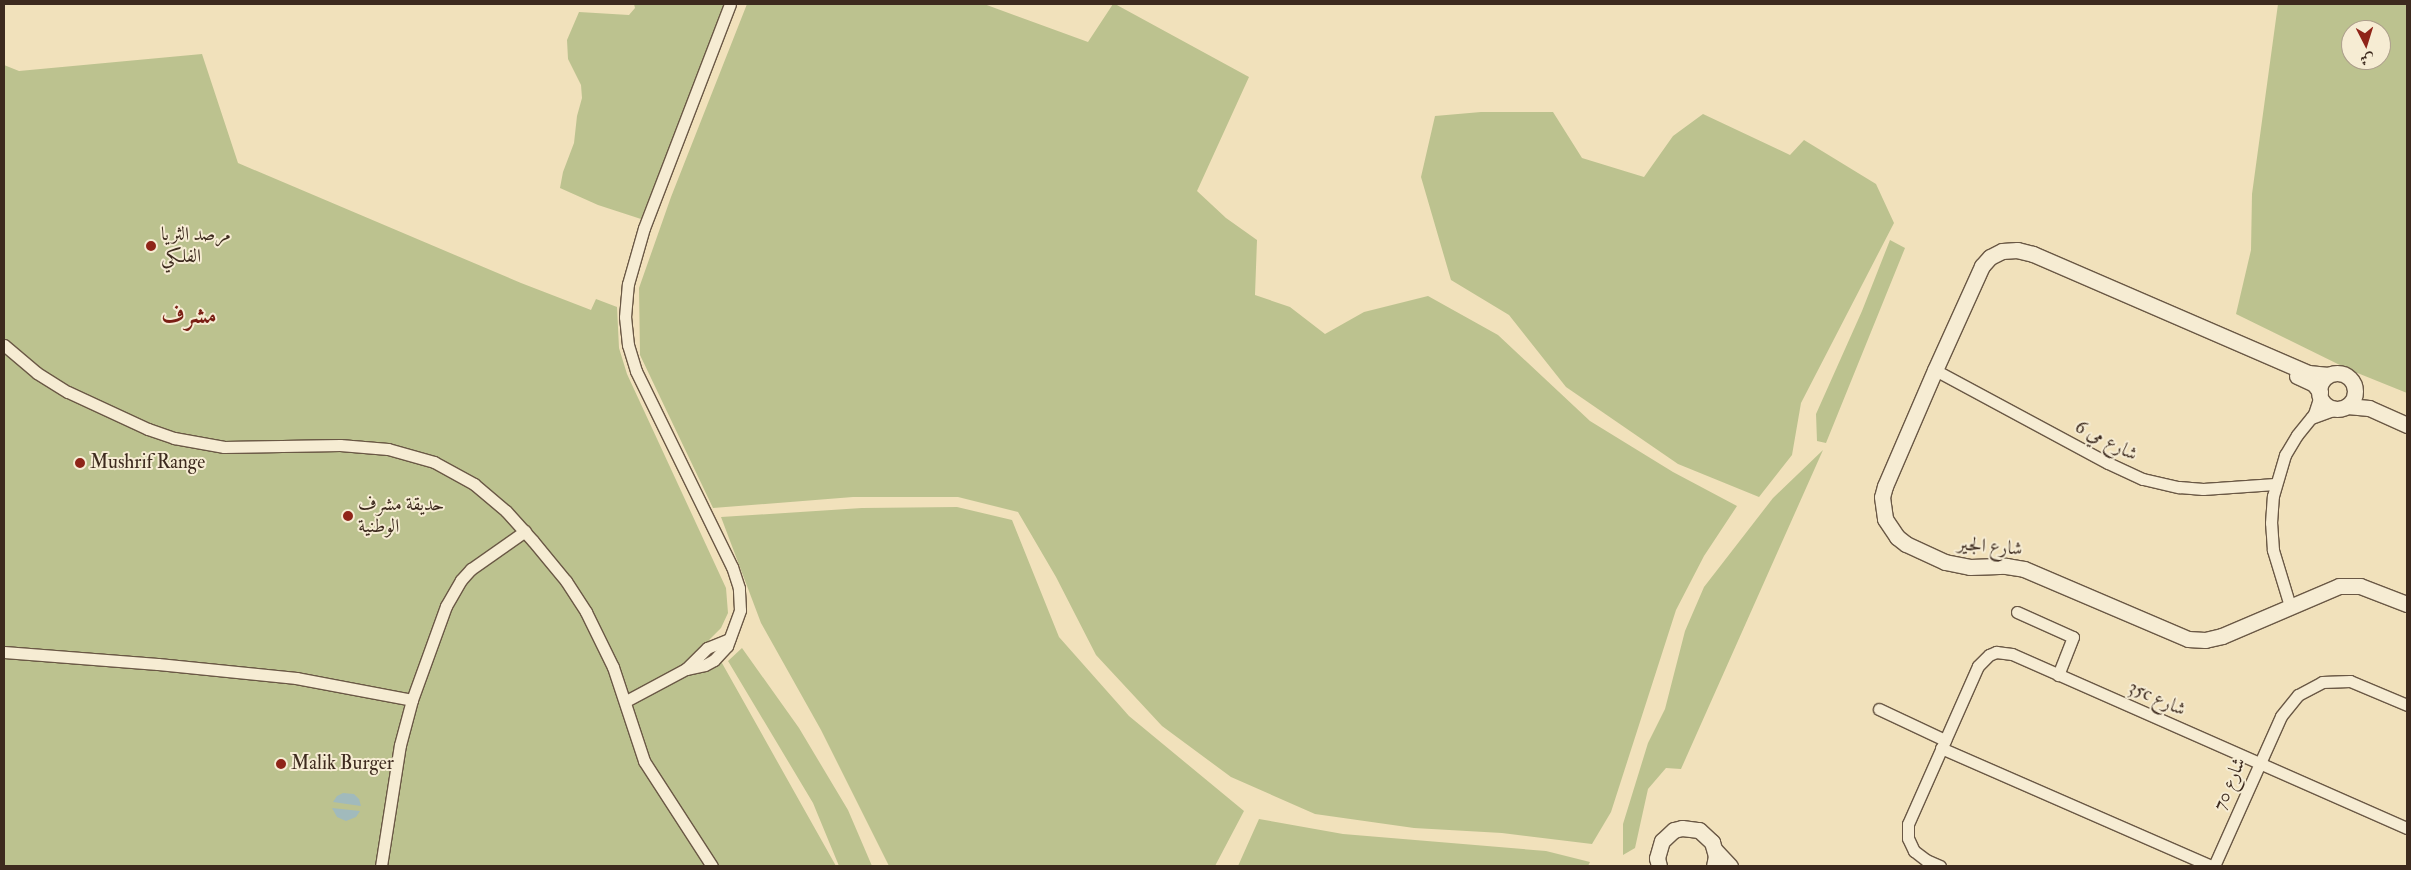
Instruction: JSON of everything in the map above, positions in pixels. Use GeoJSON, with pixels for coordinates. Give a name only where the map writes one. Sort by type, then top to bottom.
{"type":"FeatureCollection","features":[{"type":"Feature","properties":{"kind":"street"},"geometry":{"type":"LineString","coordinates":[[626,701],[686,669],[704,665],[714,660],[723,652],[740,610],[737,581],[636,371],[628,344],[625,317],[628,284],[644,228],[730,4]]}},
{"type":"Feature","properties":{"kind":"street","name":"شارع الجير"},"geometry":{"type":"LineString","coordinates":[[2328,375],[2308,373],[2026,251],[2009,250],[1996,253],[1986,262],[1977,275],[1889,476],[1882,497],[1882,508],[1888,524],[1897,537],[1906,544],[1953,565],[1970,567],[2006,566],[2032,572],[2188,639],[2214,639],[2329,589],[2349,585],[2370,589],[2407,604]]}},
{"type":"Feature","properties":{"kind":"street"},"geometry":{"type":"LineString","coordinates":[[1977,275],[2000,260],[2026,258],[2307,380],[2320,393],[2325,403],[2342,407],[2369,408],[2407,425]]}},
{"type":"Feature","properties":{"kind":"street"},"geometry":{"type":"LineString","coordinates":[[4,345],[37,373],[68,392],[148,429],[174,438],[224,447],[364,446],[419,456],[448,469],[474,484],[506,511],[525,531],[560,574],[586,612],[610,660],[626,701],[644,761],[712,866]]}},
{"type":"Feature","properties":{"kind":"street","name":"شارع مي 6"},"geometry":{"type":"LineString","coordinates":[[1935,370],[2108,463],[2143,479],[2179,488],[2197,489],[2275,484]]}},
{"type":"Feature","properties":{"kind":"street"},"geometry":{"type":"LineString","coordinates":[[2290,606],[2273,550],[2271,516],[2275,484],[2290,445],[2311,418],[2320,393],[2321,384],[2328,375],[2342,374],[2350,379],[2355,387],[2371,401],[2407,417]]}},
{"type":"Feature","properties":{"kind":"street"},"geometry":{"type":"LineString","coordinates":[[2311,418],[2342,407],[2353,400],[2355,387]]}},
{"type":"Feature","properties":{"kind":"street"},"geometry":{"type":"LineString","coordinates":[[381,866],[396,768],[412,700],[446,606],[457,586],[480,561],[525,531]]}},
{"type":"Feature","properties":{"kind":"street"},"geometry":{"type":"LineString","coordinates":[[2018,612],[2073,638],[2058,675]]}},
{"type":"Feature","properties":{"kind":"street"},"geometry":{"type":"LineString","coordinates":[[4,652],[158,664],[296,678],[412,700]]}},
{"type":"Feature","properties":{"kind":"street","name":"35c شارع"},"geometry":{"type":"LineString","coordinates":[[1940,866],[1926,860],[1914,851],[1907,831],[1910,817],[1978,666],[1989,655],[2004,652],[2407,828]]}},
{"type":"Feature","properties":{"kind":"street","name":"شارع 70"},"geometry":{"type":"LineString","coordinates":[[2212,866],[2258,762],[2288,704],[2310,687],[2336,680],[2363,685],[2407,705]]}},
{"type":"Feature","properties":{"kind":"street"},"geometry":{"type":"LineString","coordinates":[[1878,709],[1943,744],[2212,866]]}},
{"type":"Feature","properties":{"kind":"street"},"geometry":{"type":"LineString","coordinates":[[1657,863],[1662,841],[1674,830],[1682,828],[1699,830],[1712,842],[1715,850],[1730,866]]}},
{"type":"Feature","properties":{"kind":"street"},"geometry":{"type":"LineString","coordinates":[[1714,866],[1715,850]]}},
{"type":"Feature","properties":{"kind":"green space"},"geometry":{"type":"Polygon","coordinates":[[[634,4],[725,4],[641,219],[598,205],[560,188],[563,172],[574,143],[577,116],[582,98],[581,85],[568,59],[567,40],[579,12],[629,15],[635,8],[634,4]]]}},
{"type":"Feature","properties":{"kind":"green space"},"geometry":{"type":"Polygon","coordinates":[[[747,4],[984,4],[1088,42],[1113,4],[1115,4],[1249,77],[1197,191],[1226,218],[1257,240],[1255,295],[1290,307],[1325,334],[1364,312],[1428,296],[1498,335],[1590,421],[1673,472],[1737,506],[1704,556],[1676,610],[1611,812],[1592,844],[1502,833],[1414,828],[1315,814],[1231,777],[1162,726],[1096,655],[1056,577],[1018,512],[958,497],[853,497],[713,508],[640,355],[639,288],[671,197],[747,4]]]}},
{"type":"Feature","properties":{"kind":"green space"},"geometry":{"type":"Polygon","coordinates":[[[2278,4],[2407,4],[2407,393],[2350,370],[2236,314],[2251,250],[2252,194],[2278,4]]]}},
{"type":"Feature","properties":{"kind":"green space","name":"حديقة مشرف الوطنية"},"geometry":{"type":"Polygon","coordinates":[[[202,54],[238,163],[521,283],[591,310],[596,299],[617,307],[619,348],[627,374],[726,588],[728,613],[721,628],[709,640],[836,866],[4,866],[4,65],[19,71],[202,54]]]}},
{"type":"Feature","properties":{"kind":"green space"},"geometry":{"type":"Polygon","coordinates":[[[1481,112],[1553,112],[1582,158],[1644,177],[1673,136],[1703,114],[1790,155],[1804,140],[1876,184],[1894,223],[1801,403],[1792,455],[1759,497],[1678,464],[1566,387],[1509,315],[1451,280],[1421,177],[1435,116],[1481,112]]]}},
{"type":"Feature","properties":{"kind":"green space"},"geometry":{"type":"Polygon","coordinates":[[[1890,240],[1905,248],[1826,443],[1817,441],[1816,414],[1862,311],[1890,240]]]}},
{"type":"Feature","properties":{"kind":"green space"},"geometry":{"type":"Polygon","coordinates":[[[1823,450],[1681,769],[1666,768],[1648,789],[1635,848],[1623,855],[1623,824],[1648,743],[1665,709],[1685,631],[1704,587],[1773,498],[1823,450]]]}},
{"type":"Feature","properties":{"kind":"green space"},"geometry":{"type":"Polygon","coordinates":[[[957,507],[1012,520],[1059,637],[1129,716],[1244,811],[1215,866],[889,866],[821,730],[761,623],[721,517],[862,508],[957,507]]]}},
{"type":"Feature","properties":{"kind":"green space"},"geometry":{"type":"Polygon","coordinates":[[[742,648],[799,728],[848,810],[872,866],[839,866],[813,803],[728,661],[742,648]]]}},
{"type":"Feature","properties":{"kind":"green space"},"geometry":{"type":"Polygon","coordinates":[[[1259,819],[1343,834],[1546,851],[1590,862],[1588,866],[1238,866],[1259,819]]]}},
{"type":"Feature","properties":{"kind":"water"},"geometry":{"type":"Polygon","coordinates":[[[343,793],[354,794],[359,799],[361,806],[333,802],[337,796],[343,793]]]}},
{"type":"Feature","properties":{"kind":"water"},"geometry":{"type":"Polygon","coordinates":[[[332,808],[360,811],[356,817],[346,821],[337,817],[332,808]]]}},
{"type":"Feature","properties":{"kind":"place","name":"مرصد الثريا الفلكي"},"geometry":{"type":"Point","coordinates":[151,246]}},
{"type":"Feature","properties":{"kind":"place","name":"Mushrif Range"},"geometry":{"type":"Point","coordinates":[80,463]}},
{"type":"Feature","properties":{"kind":"place","name":"حديقة مشرف الوطنية"},"geometry":{"type":"Point","coordinates":[348,516]}},
{"type":"Feature","properties":{"kind":"place","name":"Malik Burger"},"geometry":{"type":"Point","coordinates":[281,764]}},
{"type":"Feature","properties":{"kind":"district","name":"مشرف"},"geometry":{"type":"Point","coordinates":[189,316]}}]}
